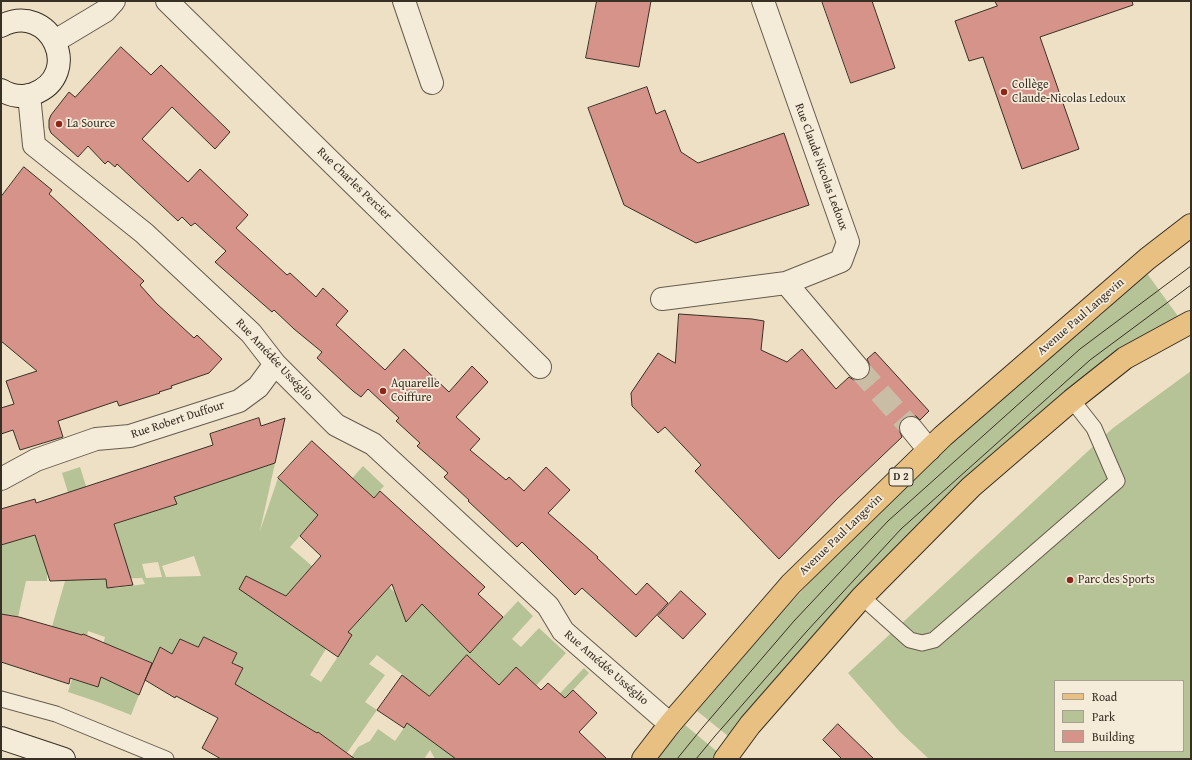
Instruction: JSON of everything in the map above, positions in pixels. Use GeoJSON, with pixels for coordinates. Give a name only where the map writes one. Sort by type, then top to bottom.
{"type":"FeatureCollection","features":[{"type":"Feature","properties":{"kind":"main road","name":"Avenue Paul Langevin"},"geometry":{"type":"LineString","coordinates":[[643,759],[670,724],[791,584],[943,436],[1147,259],[1191,226]]}},
{"type":"Feature","properties":{"kind":"main road"},"geometry":{"type":"LineString","coordinates":[[725,759],[750,725],[862,597],[971,487],[1072,400],[1125,358],[1191,322]]}},
{"type":"Feature","properties":{"kind":"street"},"geometry":{"type":"LineString","coordinates":[[55,41],[105,11],[114,1]]}},
{"type":"Feature","properties":{"kind":"street","name":"Rue Charles Percier"},"geometry":{"type":"LineString","coordinates":[[167,1],[540,367]]}},
{"type":"Feature","properties":{"kind":"street"},"geometry":{"type":"LineString","coordinates":[[404,1],[432,83]]}},
{"type":"Feature","properties":{"kind":"street","name":"Rue Claude Nicolas Ledoux"},"geometry":{"type":"LineString","coordinates":[[662,299],[786,283],[841,261],[848,242],[763,1]]}},
{"type":"Feature","properties":{"kind":"street"},"geometry":{"type":"LineString","coordinates":[[1,26],[18,20],[40,24],[55,41],[59,52],[59,63],[56,75],[49,84],[40,91],[29,95],[3,96]]}},
{"type":"Feature","properties":{"kind":"street","name":"Rue Amédée Usséglio"},"geometry":{"type":"LineString","coordinates":[[29,95],[34,145],[144,233],[251,333],[275,364],[336,425],[373,444],[548,606],[563,631],[670,724]]}},
{"type":"Feature","properties":{"kind":"street"},"geometry":{"type":"LineString","coordinates":[[786,283],[858,368]]}},
{"type":"Feature","properties":{"kind":"street","name":"Rue Robert Duffour"},"geometry":{"type":"LineString","coordinates":[[1,479],[36,460],[96,439],[130,436],[239,401],[258,387],[275,364]]}},
{"type":"Feature","properties":{"kind":"street"},"geometry":{"type":"LineString","coordinates":[[911,428],[929,450]]}},
{"type":"Feature","properties":{"kind":"street"},"geometry":{"type":"LineString","coordinates":[[1,738],[64,759]]}},
{"type":"Feature","properties":{"kind":"lane"},"geometry":{"type":"LineString","coordinates":[[862,597],[910,640],[922,643],[934,640],[1117,481],[1094,428],[1072,400]]}},
{"type":"Feature","properties":{"kind":"lane"},"geometry":{"type":"LineString","coordinates":[[1,699],[56,714],[166,759]]}},
{"type":"Feature","properties":{"kind":"green space"},"geometry":{"type":"Polygon","coordinates":[[[1146,272],[1180,319],[1114,354],[733,740],[697,711],[774,621],[831,559],[969,425],[1101,315],[1146,272]]]}},
{"type":"Feature","properties":{"kind":"green space","name":"Parc des Sports"},"geometry":{"type":"Polygon","coordinates":[[[1191,371],[1191,759],[929,759],[900,732],[848,673],[1113,428],[1191,371]]]}},
{"type":"Feature","properties":{"kind":"green space"},"geometry":{"type":"Polygon","coordinates":[[[277,454],[260,531],[278,478],[297,495],[323,510],[290,547],[312,566],[284,599],[329,644],[310,675],[321,682],[345,646],[340,641],[389,587],[404,601],[400,606],[403,614],[408,619],[430,595],[442,605],[433,615],[446,629],[455,620],[503,617],[518,601],[533,616],[512,639],[521,647],[539,628],[566,653],[536,686],[516,667],[481,704],[524,731],[584,668],[589,673],[508,759],[435,759],[430,750],[424,759],[350,759],[358,747],[370,741],[378,729],[395,741],[421,703],[396,684],[403,675],[377,655],[369,664],[385,675],[365,702],[377,710],[347,753],[318,732],[310,745],[234,686],[243,668],[232,663],[237,653],[204,638],[198,647],[180,639],[172,654],[160,647],[153,663],[141,658],[128,689],[139,695],[131,715],[68,692],[72,679],[97,687],[105,637],[88,631],[87,636],[83,634],[81,639],[43,658],[65,581],[59,573],[47,573],[47,581],[26,581],[18,617],[1,614],[1,545],[34,534],[40,549],[176,504],[173,493],[207,486],[238,475],[265,458],[277,454]],[[194,556],[162,566],[166,577],[201,576],[194,556]],[[158,562],[142,564],[146,578],[162,577],[158,562]],[[142,578],[96,579],[107,579],[107,588],[145,584],[142,578]],[[441,684],[422,703],[448,724],[441,684]]]}},
{"type":"Feature","properties":{"kind":"green space"},"geometry":{"type":"Polygon","coordinates":[[[363,466],[384,486],[352,522],[331,502],[363,466]]]}},
{"type":"Feature","properties":{"kind":"green space"},"geometry":{"type":"Polygon","coordinates":[[[80,467],[92,505],[78,525],[62,473],[80,467]]]}},
{"type":"Feature","properties":{"kind":"green space"},"geometry":{"type":"Polygon","coordinates":[[[685,725],[720,754],[714,759],[657,759],[685,725]]]}},
{"type":"Feature","properties":{"kind":"building"},"geometry":{"type":"Polygon","coordinates":[[[597,1],[651,1],[639,67],[586,58],[597,1]]]}},
{"type":"Feature","properties":{"kind":"building"},"geometry":{"type":"Polygon","coordinates":[[[822,1],[872,1],[895,68],[851,83],[822,1]]]}},
{"type":"Feature","properties":{"kind":"building"},"geometry":{"type":"Polygon","coordinates":[[[995,1],[1132,1],[1133,5],[1040,37],[1079,149],[1022,169],[983,57],[969,61],[955,21],[997,6],[995,1]]]}},
{"type":"Feature","properties":{"kind":"building"},"geometry":{"type":"Polygon","coordinates":[[[121,47],[151,75],[161,65],[230,132],[215,149],[172,107],[142,139],[188,182],[200,169],[248,215],[236,228],[287,275],[290,273],[316,297],[323,288],[348,311],[336,325],[385,370],[404,349],[449,392],[472,366],[488,382],[456,417],[480,439],[470,450],[506,480],[509,477],[524,491],[546,467],[570,490],[548,513],[598,557],[597,558],[636,595],[647,583],[668,603],[636,637],[582,588],[575,595],[522,542],[517,547],[468,501],[469,500],[444,477],[448,473],[417,446],[420,443],[396,421],[399,418],[368,389],[361,397],[353,391],[317,358],[322,352],[274,310],[272,312],[215,262],[226,251],[195,223],[191,226],[182,217],[178,221],[117,164],[115,167],[108,161],[105,164],[88,146],[78,157],[51,133],[49,128],[49,120],[51,115],[69,92],[75,97],[121,47]]]}},
{"type":"Feature","properties":{"kind":"building"},"geometry":{"type":"Polygon","coordinates":[[[647,87],[656,114],[665,110],[681,152],[698,163],[784,133],[809,205],[696,243],[624,205],[588,108],[647,87]]]}},
{"type":"Feature","properties":{"kind":"building"},"geometry":{"type":"Polygon","coordinates":[[[24,167],[52,190],[49,194],[144,281],[140,285],[156,303],[194,338],[197,335],[222,359],[209,373],[171,386],[172,388],[159,392],[160,393],[119,406],[117,401],[58,421],[63,437],[20,450],[13,430],[1,434],[1,408],[14,404],[6,381],[37,371],[1,341],[1,197],[24,167]]]}},
{"type":"Feature","properties":{"kind":"building"},"geometry":{"type":"Polygon","coordinates":[[[679,314],[764,321],[761,350],[787,362],[802,349],[836,389],[849,377],[854,380],[860,380],[866,377],[870,373],[870,366],[867,359],[875,352],[929,411],[920,420],[916,416],[909,416],[903,419],[899,423],[899,430],[902,437],[837,499],[779,559],[695,471],[701,465],[665,427],[658,433],[632,406],[631,393],[658,353],[675,363],[679,314]]]}},
{"type":"Feature","properties":{"kind":"building"},"geometry":{"type":"Polygon","coordinates":[[[259,418],[261,426],[285,418],[275,463],[174,497],[177,504],[114,524],[133,585],[107,588],[106,579],[50,581],[35,535],[1,545],[1,509],[35,499],[36,503],[213,445],[210,434],[259,418]]]}},
{"type":"Feature","properties":{"kind":"building"},"geometry":{"type":"Polygon","coordinates":[[[312,441],[374,498],[380,491],[485,587],[478,594],[503,617],[470,653],[422,604],[406,622],[392,584],[348,632],[352,635],[338,657],[239,589],[246,576],[286,596],[321,556],[300,536],[318,515],[278,478],[312,441]]]}},
{"type":"Feature","properties":{"kind":"building"},"geometry":{"type":"Polygon","coordinates":[[[681,591],[706,614],[683,639],[658,616],[681,591]]]}},
{"type":"Feature","properties":{"kind":"building"},"geometry":{"type":"Polygon","coordinates":[[[1,614],[19,617],[82,635],[83,634],[152,663],[139,695],[101,677],[98,687],[70,678],[69,684],[1,662],[1,614]]]}},
{"type":"Feature","properties":{"kind":"building"},"geometry":{"type":"Polygon","coordinates":[[[204,637],[237,653],[232,663],[243,668],[235,684],[317,733],[318,732],[355,759],[221,759],[202,748],[218,718],[176,696],[175,698],[145,680],[160,647],[172,654],[180,639],[198,647],[204,637]]]}},
{"type":"Feature","properties":{"kind":"building"},"geometry":{"type":"Polygon","coordinates":[[[467,655],[499,685],[516,667],[541,690],[548,683],[565,698],[573,690],[597,713],[579,732],[607,759],[456,759],[407,723],[404,728],[377,710],[402,675],[429,696],[467,655]]]}},
{"type":"Feature","properties":{"kind":"building"},"geometry":{"type":"Polygon","coordinates":[[[838,724],[874,759],[842,759],[823,740],[838,724]]]}},
{"type":"Feature","properties":{"kind":"tunnel"},"geometry":{"type":"LineString","coordinates":[[858,368],[911,428]]}},
{"type":"Feature","properties":{"kind":"tram line"},"geometry":{"type":"LineString","coordinates":[[677,759],[794,621],[888,521],[1080,349],[1191,266]]}},
{"type":"Feature","properties":{"kind":"tram line"},"geometry":{"type":"LineString","coordinates":[[696,759],[807,631],[901,529],[1090,360],[1191,285]]}},
{"type":"Feature","properties":{"kind":"place","name":"Collège Claude-Nicolas Ledoux"},"geometry":{"type":"Point","coordinates":[1004,92]}},
{"type":"Feature","properties":{"kind":"place","name":"La Source"},"geometry":{"type":"Point","coordinates":[59,124]}},
{"type":"Feature","properties":{"kind":"place","name":"Aquarelle Coiffure"},"geometry":{"type":"Point","coordinates":[383,391]}},
{"type":"Feature","properties":{"kind":"place","name":"Parc des Sports"},"geometry":{"type":"Point","coordinates":[1070,580]}}]}
